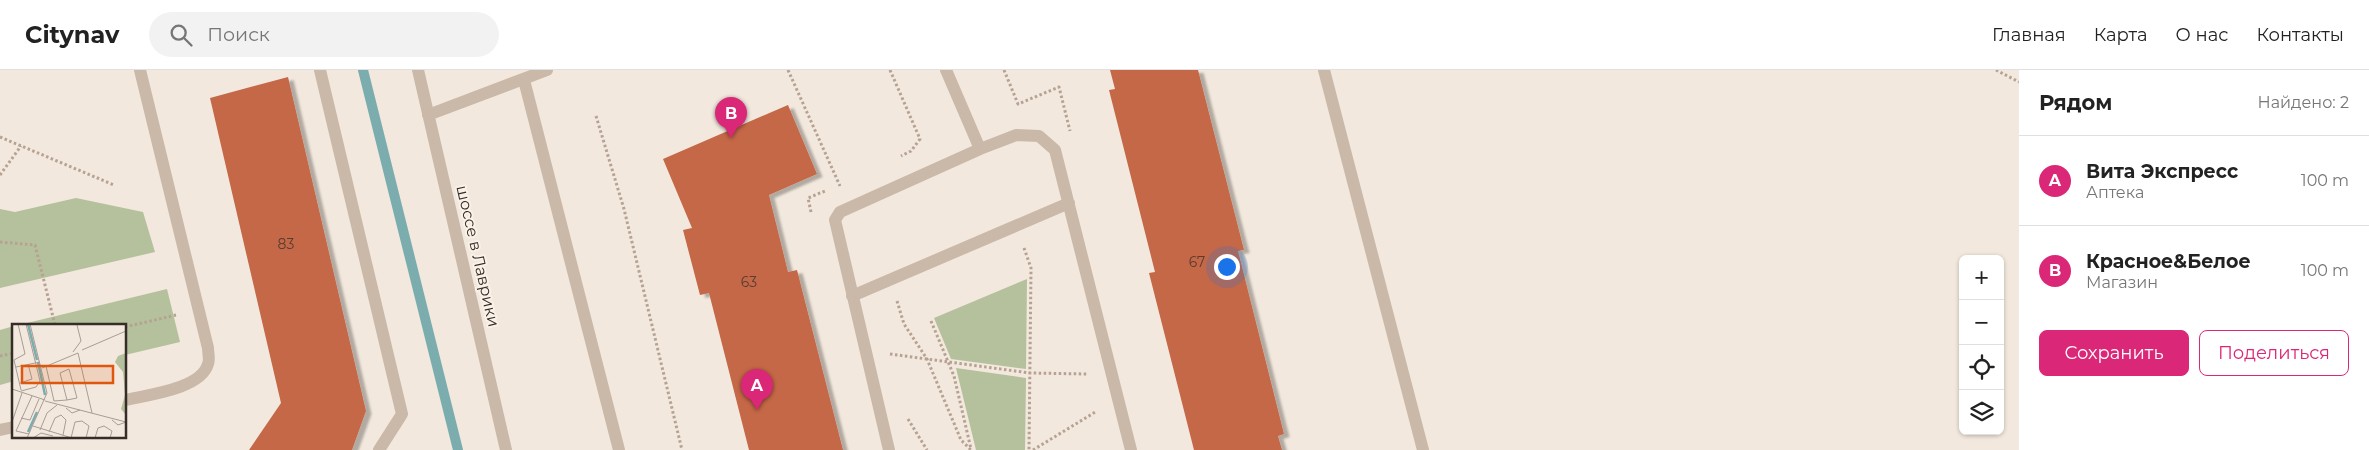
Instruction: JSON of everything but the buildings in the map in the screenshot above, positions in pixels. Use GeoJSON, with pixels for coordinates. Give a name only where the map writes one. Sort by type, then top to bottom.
{"type":"FeatureCollection","features":[{"type":"Feature","properties":{"kind":"street"},"geometry":{"type":"LineString","coordinates":[[126,400],[186,385],[198,378],[208,364],[208,348],[140,70]]}},
{"type":"Feature","properties":{"kind":"street"},"geometry":{"type":"LineString","coordinates":[[320,70],[402,414],[379,450]]}},
{"type":"Feature","properties":{"kind":"street","name":"шоссе в Лаврики"},"geometry":{"type":"LineString","coordinates":[[418,70],[506,450]]}},
{"type":"Feature","properties":{"kind":"street"},"geometry":{"type":"LineString","coordinates":[[428,114],[524,80],[546,70]]}},
{"type":"Feature","properties":{"kind":"street"},"geometry":{"type":"LineString","coordinates":[[946,70],[980,149]]}},
{"type":"Feature","properties":{"kind":"street"},"geometry":{"type":"LineString","coordinates":[[1324,70],[1423,450]]}},
{"type":"Feature","properties":{"kind":"street"},"geometry":{"type":"LineString","coordinates":[[524,80],[619,450]]}},
{"type":"Feature","properties":{"kind":"street"},"geometry":{"type":"LineString","coordinates":[[889,450],[835,220],[840,212],[980,149],[1016,135],[1039,136],[1055,150],[1131,450]]}},
{"type":"Feature","properties":{"kind":"street"},"geometry":{"type":"LineString","coordinates":[[852,296],[1069,203]]}},
{"type":"Feature","properties":{"kind":"path"},"geometry":{"type":"LineString","coordinates":[[788,70],[840,186]]}},
{"type":"Feature","properties":{"kind":"path"},"geometry":{"type":"LineString","coordinates":[[1998,70],[2019,82]]}},
{"type":"Feature","properties":{"kind":"path"},"geometry":{"type":"LineString","coordinates":[[596,116],[624,210],[682,450]]}},
{"type":"Feature","properties":{"kind":"path"},"geometry":{"type":"LineString","coordinates":[[0,137],[114,185]]}},
{"type":"Feature","properties":{"kind":"path"},"geometry":{"type":"LineString","coordinates":[[0,175],[21,146]]}},
{"type":"Feature","properties":{"kind":"path"},"geometry":{"type":"LineString","coordinates":[[1016,226],[1031,268],[1029,450]]}},
{"type":"Feature","properties":{"kind":"path"},"geometry":{"type":"LineString","coordinates":[[0,242],[36,245],[56,324]]}},
{"type":"Feature","properties":{"kind":"path"},"geometry":{"type":"LineString","coordinates":[[890,280],[904,324],[927,359],[961,440],[971,450]]}},
{"type":"Feature","properties":{"kind":"path"},"geometry":{"type":"LineString","coordinates":[[126,327],[180,314]]}},
{"type":"Feature","properties":{"kind":"path"},"geometry":{"type":"LineString","coordinates":[[931,321],[949,362],[971,450]]}},
{"type":"Feature","properties":{"kind":"path"},"geometry":{"type":"LineString","coordinates":[[865,351],[1030,373],[1112,375]]}},
{"type":"Feature","properties":{"kind":"path"},"geometry":{"type":"LineString","coordinates":[[1033,450],[1118,399]]}},
{"type":"Feature","properties":{"kind":"green space"},"geometry":{"type":"Polygon","coordinates":[[[76,198],[143,212],[155,252],[0,288],[0,209],[15,212],[76,198]]]}},
{"type":"Feature","properties":{"kind":"green space"},"geometry":{"type":"Polygon","coordinates":[[[1027,279],[1026,369],[951,359],[934,318],[1027,279]]]}},
{"type":"Feature","properties":{"kind":"green space"},"geometry":{"type":"Polygon","coordinates":[[[167,289],[180,342],[126,355],[126,324],[23,324],[167,289]]]}},
{"type":"Feature","properties":{"kind":"green space"},"geometry":{"type":"Polygon","coordinates":[[[12,327],[12,382],[0,385],[0,330],[12,327]]]}},
{"type":"Feature","properties":{"kind":"green space"},"geometry":{"type":"Polygon","coordinates":[[[956,368],[1026,378],[1025,450],[976,450],[956,368]]]}},
{"type":"Feature","properties":{"kind":"waterway"},"geometry":{"type":"LineString","coordinates":[[363,70],[458,450]]}},
{"type":"Feature","properties":{"kind":"place","name":"Красное&Белое"},"geometry":{"type":"Point","coordinates":[731,138]}},
{"type":"Feature","properties":{"kind":"place","name":"Вита Экспресс"},"geometry":{"type":"Point","coordinates":[757,410]}}]}
